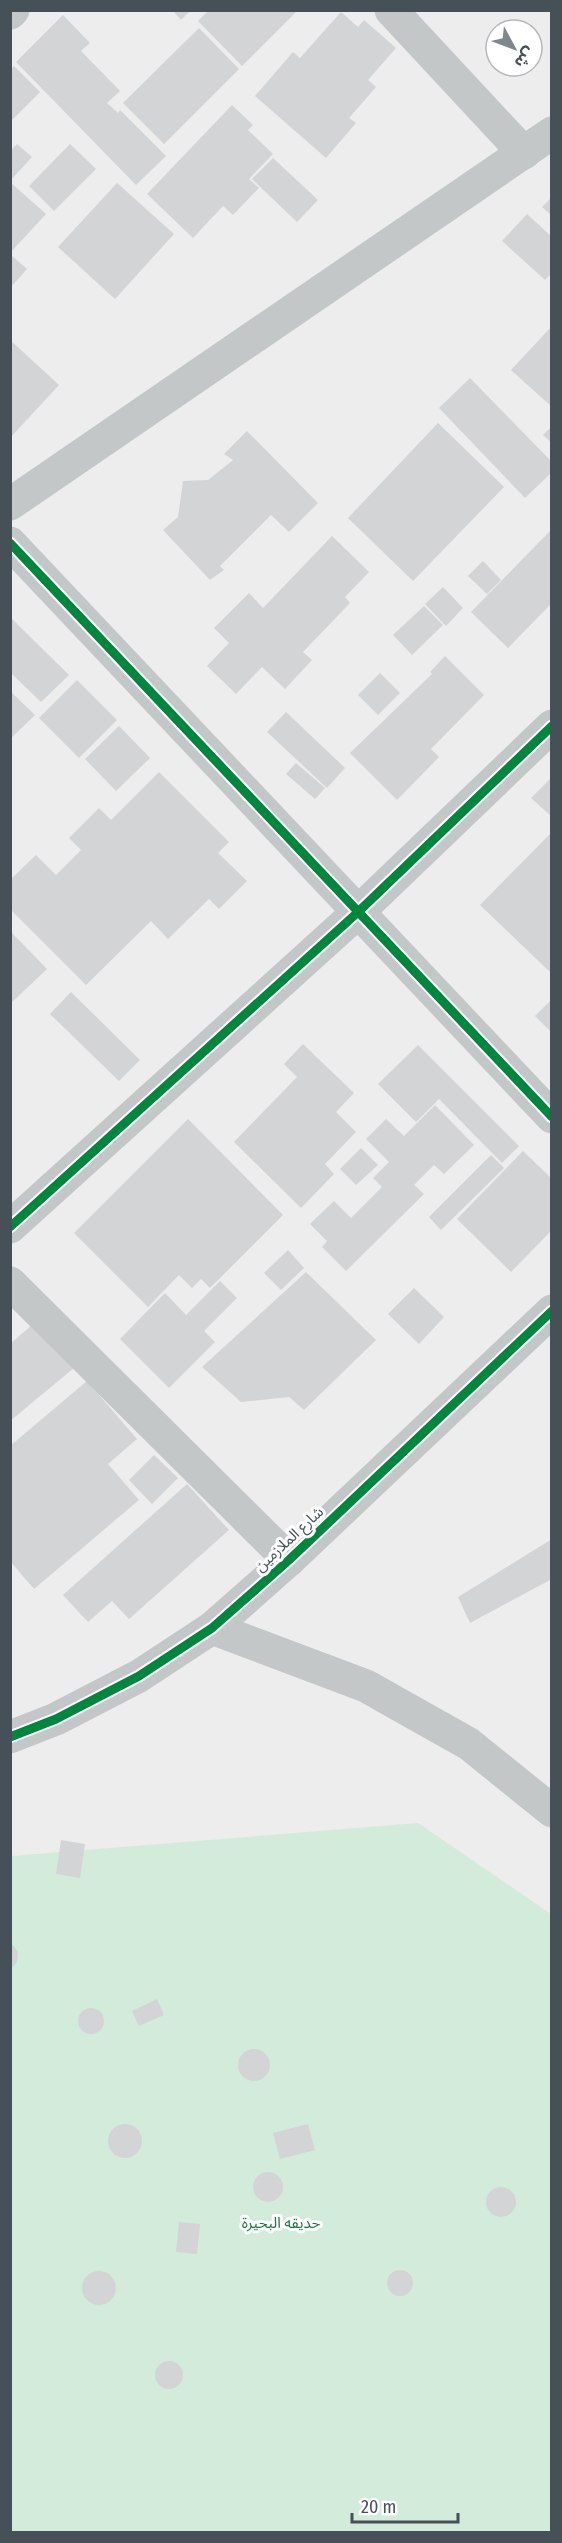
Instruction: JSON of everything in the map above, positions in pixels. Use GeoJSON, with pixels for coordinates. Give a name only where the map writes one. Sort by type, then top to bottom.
{"type":"FeatureCollection","features":[{"type":"Feature","properties":{"kind":"street"},"geometry":{"type":"LineString","coordinates":[[391,10],[524,153]]}},
{"type":"Feature","properties":{"kind":"street"},"geometry":{"type":"LineString","coordinates":[[10,504],[552,133]]}},
{"type":"Feature","properties":{"kind":"street"},"geometry":{"type":"LineString","coordinates":[[10,543],[552,1117]]}},
{"type":"Feature","properties":{"kind":"street"},"geometry":{"type":"LineString","coordinates":[[10,1227],[357,913],[552,726]]}},
{"type":"Feature","properties":{"kind":"street"},"geometry":{"type":"LineString","coordinates":[[10,1282],[289,1560]]}},
{"type":"Feature","properties":{"kind":"street","name":"شارع الملازمين"},"geometry":{"type":"LineString","coordinates":[[10,1737],[56,1719],[139,1676],[212,1628],[289,1560],[552,1311]]}},
{"type":"Feature","properties":{"kind":"street"},"geometry":{"type":"LineString","coordinates":[[212,1628],[366,1686],[469,1744],[552,1811]]}},
{"type":"Feature","properties":{"kind":"green space","name":"حديقه البحيرة"},"geometry":{"type":"Polygon","coordinates":[[[418,1823],[551,1914],[551,2532],[11,2532],[11,1856],[418,1823]]]}},
{"type":"Feature","properties":{"kind":"building"},"geometry":{"type":"Polygon","coordinates":[[[172,10],[191,10],[181,20],[172,10]]]}},
{"type":"Feature","properties":{"kind":"building"},"geometry":{"type":"Polygon","coordinates":[[[209,10],[298,10],[242,66],[198,21],[209,10]]]}},
{"type":"Feature","properties":{"kind":"building"},"geometry":{"type":"Polygon","coordinates":[[[341,12],[358,27],[364,20],[396,48],[368,80],[376,87],[349,118],[356,123],[326,158],[255,96],[293,52],[300,58],[341,12]]]}},
{"type":"Feature","properties":{"kind":"building"},"geometry":{"type":"Polygon","coordinates":[[[63,15],[90,43],[81,51],[120,91],[107,103],[118,113],[120,110],[166,156],[136,185],[16,62],[63,15]]]}},
{"type":"Feature","properties":{"kind":"building"},"geometry":{"type":"Polygon","coordinates":[[[199,28],[239,69],[164,144],[123,103],[199,28]]]}},
{"type":"Feature","properties":{"kind":"building"},"geometry":{"type":"Polygon","coordinates":[[[14,66],[40,92],[10,122],[10,70],[14,66]]]}},
{"type":"Feature","properties":{"kind":"building"},"geometry":{"type":"Polygon","coordinates":[[[232,105],[253,125],[248,130],[273,154],[249,179],[259,188],[233,215],[223,206],[193,238],[147,194],[232,105]]]}},
{"type":"Feature","properties":{"kind":"building"},"geometry":{"type":"Polygon","coordinates":[[[17,144],[32,157],[10,181],[10,151],[17,144]]]}},
{"type":"Feature","properties":{"kind":"building"},"geometry":{"type":"Polygon","coordinates":[[[70,144],[96,169],[54,211],[29,186],[70,144]]]}},
{"type":"Feature","properties":{"kind":"building"},"geometry":{"type":"Polygon","coordinates":[[[273,158],[318,200],[297,222],[252,179],[273,158]]]}},
{"type":"Feature","properties":{"kind":"building"},"geometry":{"type":"Polygon","coordinates":[[[10,182],[46,214],[10,253],[10,182]]]}},
{"type":"Feature","properties":{"kind":"building"},"geometry":{"type":"Polygon","coordinates":[[[117,183],[174,234],[115,299],[58,247],[117,183]]]}},
{"type":"Feature","properties":{"kind":"building"},"geometry":{"type":"Polygon","coordinates":[[[552,197],[552,216],[542,207],[552,197]]]}},
{"type":"Feature","properties":{"kind":"building"},"geometry":{"type":"Polygon","coordinates":[[[527,214],[552,237],[552,273],[545,280],[502,241],[527,214]]]}},
{"type":"Feature","properties":{"kind":"building"},"geometry":{"type":"Polygon","coordinates":[[[10,254],[27,269],[10,288],[10,254]]]}},
{"type":"Feature","properties":{"kind":"building"},"geometry":{"type":"Polygon","coordinates":[[[552,326],[552,407],[511,370],[552,326]]]}},
{"type":"Feature","properties":{"kind":"building"},"geometry":{"type":"Polygon","coordinates":[[[10,340],[59,385],[10,438],[10,340]]]}},
{"type":"Feature","properties":{"kind":"building"},"geometry":{"type":"Polygon","coordinates":[[[470,378],[552,462],[552,472],[525,498],[439,408],[470,378]]]}},
{"type":"Feature","properties":{"kind":"building"},"geometry":{"type":"Polygon","coordinates":[[[438,423],[504,487],[413,581],[348,518],[438,423]]]}},
{"type":"Feature","properties":{"kind":"building"},"geometry":{"type":"Polygon","coordinates":[[[552,426],[552,443],[543,435],[552,426]]]}},
{"type":"Feature","properties":{"kind":"building"},"geometry":{"type":"Polygon","coordinates":[[[247,431],[318,503],[289,532],[271,515],[220,566],[224,570],[210,580],[163,530],[178,517],[183,481],[208,480],[233,460],[224,454],[247,431]]]}},
{"type":"Feature","properties":{"kind":"building"},"geometry":{"type":"Polygon","coordinates":[[[552,529],[552,603],[508,648],[471,612],[552,529]]]}},
{"type":"Feature","properties":{"kind":"building"},"geometry":{"type":"Polygon","coordinates":[[[332,536],[369,572],[345,597],[350,603],[303,652],[312,660],[285,689],[262,667],[236,694],[207,666],[229,643],[214,628],[249,593],[263,608],[332,536]]]}},
{"type":"Feature","properties":{"kind":"building"},"geometry":{"type":"Polygon","coordinates":[[[483,561],[501,580],[487,594],[468,576],[483,561]]]}},
{"type":"Feature","properties":{"kind":"building"},"geometry":{"type":"Polygon","coordinates":[[[443,587],[463,608],[446,626],[425,604],[443,587]]]}},
{"type":"Feature","properties":{"kind":"building"},"geometry":{"type":"Polygon","coordinates":[[[424,606],[443,625],[412,655],[393,635],[424,606]]]}},
{"type":"Feature","properties":{"kind":"building"},"geometry":{"type":"Polygon","coordinates":[[[10,617],[69,675],[41,702],[10,672],[10,617]]]}},
{"type":"Feature","properties":{"kind":"building"},"geometry":{"type":"Polygon","coordinates":[[[445,656],[484,695],[431,749],[439,757],[397,800],[350,753],[432,674],[430,672],[445,656]]]}},
{"type":"Feature","properties":{"kind":"building"},"geometry":{"type":"Polygon","coordinates":[[[380,673],[400,693],[378,715],[358,695],[380,673]]]}},
{"type":"Feature","properties":{"kind":"building"},"geometry":{"type":"Polygon","coordinates":[[[77,680],[117,720],[79,758],[39,718],[77,680]]]}},
{"type":"Feature","properties":{"kind":"building"},"geometry":{"type":"Polygon","coordinates":[[[10,691],[35,715],[10,739],[10,691]]]}},
{"type":"Feature","properties":{"kind":"building"},"geometry":{"type":"Polygon","coordinates":[[[286,712],[345,768],[327,788],[267,732],[286,712]]]}},
{"type":"Feature","properties":{"kind":"building"},"geometry":{"type":"Polygon","coordinates":[[[119,726],[150,758],[116,791],[85,759],[119,726]]]}},
{"type":"Feature","properties":{"kind":"building"},"geometry":{"type":"Polygon","coordinates":[[[296,763],[325,788],[315,799],[286,774],[296,763]]]}},
{"type":"Feature","properties":{"kind":"building"},"geometry":{"type":"Polygon","coordinates":[[[159,772],[229,842],[218,853],[247,881],[219,909],[209,899],[168,939],[151,921],[86,985],[10,909],[10,880],[36,855],[56,875],[81,850],[69,838],[99,808],[111,820],[159,772]]]}},
{"type":"Feature","properties":{"kind":"building"},"geometry":{"type":"Polygon","coordinates":[[[552,777],[552,817],[531,798],[552,777]]]}},
{"type":"Feature","properties":{"kind":"building"},"geometry":{"type":"Polygon","coordinates":[[[552,832],[552,974],[480,905],[552,832]]]}},
{"type":"Feature","properties":{"kind":"building"},"geometry":{"type":"Polygon","coordinates":[[[10,931],[47,969],[10,1004],[10,931]]]}},
{"type":"Feature","properties":{"kind":"building"},"geometry":{"type":"Polygon","coordinates":[[[71,992],[140,1060],[119,1081],[50,1014],[71,992]]]}},
{"type":"Feature","properties":{"kind":"building"},"geometry":{"type":"Polygon","coordinates":[[[552,999],[552,1033],[535,1016],[552,999]]]}},
{"type":"Feature","properties":{"kind":"building"},"geometry":{"type":"Polygon","coordinates":[[[303,1044],[354,1093],[336,1112],[356,1132],[325,1164],[334,1174],[301,1208],[234,1142],[297,1077],[284,1064],[303,1044]]]}},
{"type":"Feature","properties":{"kind":"building"},"geometry":{"type":"Polygon","coordinates":[[[418,1045],[519,1146],[502,1163],[439,1099],[416,1122],[378,1084],[418,1045]]]}},
{"type":"Feature","properties":{"kind":"building"},"geometry":{"type":"Polygon","coordinates":[[[435,1105],[474,1145],[444,1174],[434,1165],[414,1185],[424,1194],[346,1271],[322,1247],[327,1241],[310,1224],[334,1201],[351,1218],[382,1187],[373,1178],[389,1162],[366,1139],[386,1119],[404,1136],[435,1105]]]}},
{"type":"Feature","properties":{"kind":"building"},"geometry":{"type":"Polygon","coordinates":[[[188,1119],[283,1215],[210,1288],[201,1279],[192,1288],[179,1275],[148,1307],[74,1233],[188,1119]]]}},
{"type":"Feature","properties":{"kind":"building"},"geometry":{"type":"Polygon","coordinates":[[[361,1148],[378,1165],[356,1185],[340,1169],[361,1148]]]}},
{"type":"Feature","properties":{"kind":"building"},"geometry":{"type":"Polygon","coordinates":[[[523,1151],[552,1179],[552,1230],[511,1272],[457,1219],[523,1151]]]}},
{"type":"Feature","properties":{"kind":"building"},"geometry":{"type":"Polygon","coordinates":[[[491,1155],[504,1168],[441,1230],[429,1217],[491,1155]]]}},
{"type":"Feature","properties":{"kind":"building"},"geometry":{"type":"Polygon","coordinates":[[[288,1250],[304,1268],[281,1290],[264,1273],[288,1250]]]}},
{"type":"Feature","properties":{"kind":"building"},"geometry":{"type":"Polygon","coordinates":[[[306,1272],[376,1340],[304,1410],[289,1397],[241,1402],[202,1367],[306,1272]]]}},
{"type":"Feature","properties":{"kind":"building"},"geometry":{"type":"Polygon","coordinates":[[[220,1281],[237,1298],[204,1331],[215,1342],[169,1388],[120,1339],[165,1293],[186,1315],[220,1281]]]}},
{"type":"Feature","properties":{"kind":"building"},"geometry":{"type":"Polygon","coordinates":[[[414,1288],[444,1317],[419,1344],[388,1314],[414,1288]]]}},
{"type":"Feature","properties":{"kind":"building"},"geometry":{"type":"Polygon","coordinates":[[[32,1325],[74,1368],[10,1421],[10,1344],[32,1325]]]}},
{"type":"Feature","properties":{"kind":"building"},"geometry":{"type":"Polygon","coordinates":[[[87,1381],[137,1439],[108,1464],[139,1500],[34,1589],[10,1561],[10,1446],[87,1381]]]}},
{"type":"Feature","properties":{"kind":"building"},"geometry":{"type":"Polygon","coordinates":[[[154,1455],[178,1478],[152,1504],[129,1480],[154,1455]]]}},
{"type":"Feature","properties":{"kind":"building"},"geometry":{"type":"Polygon","coordinates":[[[187,1484],[229,1530],[129,1619],[112,1601],[88,1622],[63,1595],[187,1484]]]}},
{"type":"Feature","properties":{"kind":"building"},"geometry":{"type":"Polygon","coordinates":[[[552,1539],[552,1579],[470,1623],[458,1597],[552,1539]]]}},
{"type":"Feature","properties":{"kind":"building"},"geometry":{"type":"Polygon","coordinates":[[[61,1840],[85,1844],[80,1878],[56,1874],[61,1840]]]}},
{"type":"Feature","properties":{"kind":"building"},"geometry":{"type":"Polygon","coordinates":[[[10,1941],[18,1952],[17,1962],[10,1971],[10,1941]]]}},
{"type":"Feature","properties":{"kind":"building"},"geometry":{"type":"Polygon","coordinates":[[[157,1999],[164,2015],[139,2026],[132,2011],[157,1999]]]}},
{"type":"Feature","properties":{"kind":"building"},"geometry":{"type":"Polygon","coordinates":[[[91,2008],[100,2012],[104,2021],[100,2030],[91,2034],[82,2030],[78,2021],[82,2012],[91,2008]]]}},
{"type":"Feature","properties":{"kind":"building"},"geometry":{"type":"Polygon","coordinates":[[[254,2049],[265,2054],[270,2065],[265,2076],[254,2081],[243,2076],[238,2065],[243,2054],[254,2049]]]}},
{"type":"Feature","properties":{"kind":"building"},"geometry":{"type":"Polygon","coordinates":[[[125,2124],[137,2129],[142,2141],[137,2153],[125,2158],[113,2153],[108,2141],[113,2129],[125,2124]]]}},
{"type":"Feature","properties":{"kind":"building"},"geometry":{"type":"Polygon","coordinates":[[[308,2124],[315,2150],[280,2159],[273,2133],[308,2124]]]}},
{"type":"Feature","properties":{"kind":"building"},"geometry":{"type":"Polygon","coordinates":[[[268,2172],[279,2176],[283,2187],[279,2198],[268,2202],[257,2198],[253,2187],[257,2176],[268,2172]]]}},
{"type":"Feature","properties":{"kind":"building"},"geometry":{"type":"Polygon","coordinates":[[[501,2187],[512,2191],[516,2202],[512,2213],[501,2217],[490,2213],[486,2202],[490,2191],[501,2187]]]}},
{"type":"Feature","properties":{"kind":"building"},"geometry":{"type":"Polygon","coordinates":[[[179,2222],[200,2224],[197,2254],[176,2252],[179,2222]]]}},
{"type":"Feature","properties":{"kind":"building"},"geometry":{"type":"Polygon","coordinates":[[[400,2270],[409,2274],[413,2283],[409,2292],[400,2296],[391,2292],[387,2283],[391,2274],[400,2270]]]}},
{"type":"Feature","properties":{"kind":"building"},"geometry":{"type":"Polygon","coordinates":[[[99,2271],[111,2276],[116,2288],[111,2300],[99,2305],[87,2300],[82,2288],[87,2276],[99,2271]]]}},
{"type":"Feature","properties":{"kind":"building"},"geometry":{"type":"Polygon","coordinates":[[[169,2361],[179,2365],[183,2375],[179,2385],[169,2389],[159,2385],[155,2375],[159,2365],[169,2361]]]}},
{"type":"Feature","properties":{"kind":"cycle path"},"geometry":{"type":"LineString","coordinates":[[10,543],[552,1117]]}},
{"type":"Feature","properties":{"kind":"cycle path"},"geometry":{"type":"LineString","coordinates":[[10,1227],[357,913],[552,726]]}},
{"type":"Feature","properties":{"kind":"cycle path"},"geometry":{"type":"LineString","coordinates":[[10,1737],[56,1719],[139,1676],[212,1628],[289,1560],[552,1311]]}}]}
